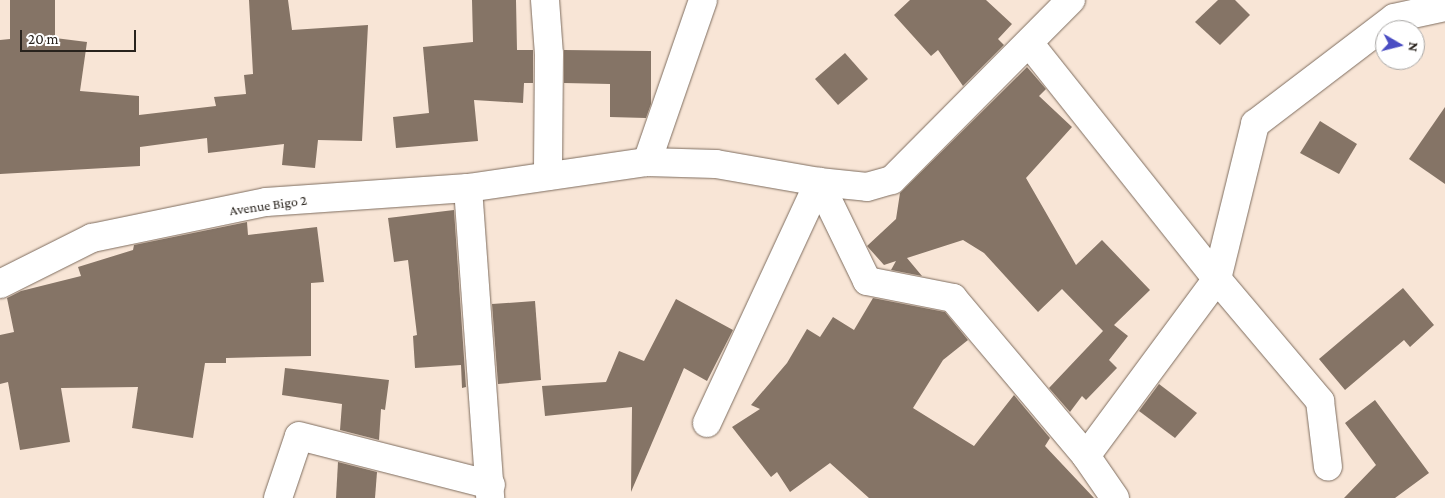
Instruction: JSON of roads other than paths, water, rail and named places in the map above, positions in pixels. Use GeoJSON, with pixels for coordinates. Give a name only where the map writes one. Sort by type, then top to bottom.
{"type":"FeatureCollection","features":[{"type":"Feature","properties":{"kind":"street"},"geometry":{"type":"LineString","coordinates":[[545,0],[549,54],[548,176]]}},
{"type":"Feature","properties":{"kind":"street"},"geometry":{"type":"LineString","coordinates":[[647,162],[703,0]]}},
{"type":"Feature","properties":{"kind":"street","name":"Avenue Bigo 2"},"geometry":{"type":"LineString","coordinates":[[0,284],[92,238],[266,202],[468,188],[647,162],[716,164],[819,182],[867,187],[892,180],[1071,0]]}},
{"type":"Feature","properties":{"kind":"street"},"geometry":{"type":"LineString","coordinates":[[1086,456],[1217,279],[1255,124],[1394,18],[1445,7]]}},
{"type":"Feature","properties":{"kind":"street"},"geometry":{"type":"LineString","coordinates":[[1029,43],[1217,279],[1320,401],[1328,467]]}},
{"type":"Feature","properties":{"kind":"street"},"geometry":{"type":"LineString","coordinates":[[707,423],[819,182]]}},
{"type":"Feature","properties":{"kind":"street"},"geometry":{"type":"LineString","coordinates":[[819,182],[867,281],[953,298],[1086,456],[1115,498]]}},
{"type":"Feature","properties":{"kind":"street"},"geometry":{"type":"LineString","coordinates":[[278,498],[299,436],[490,491],[468,188]]}}]}
